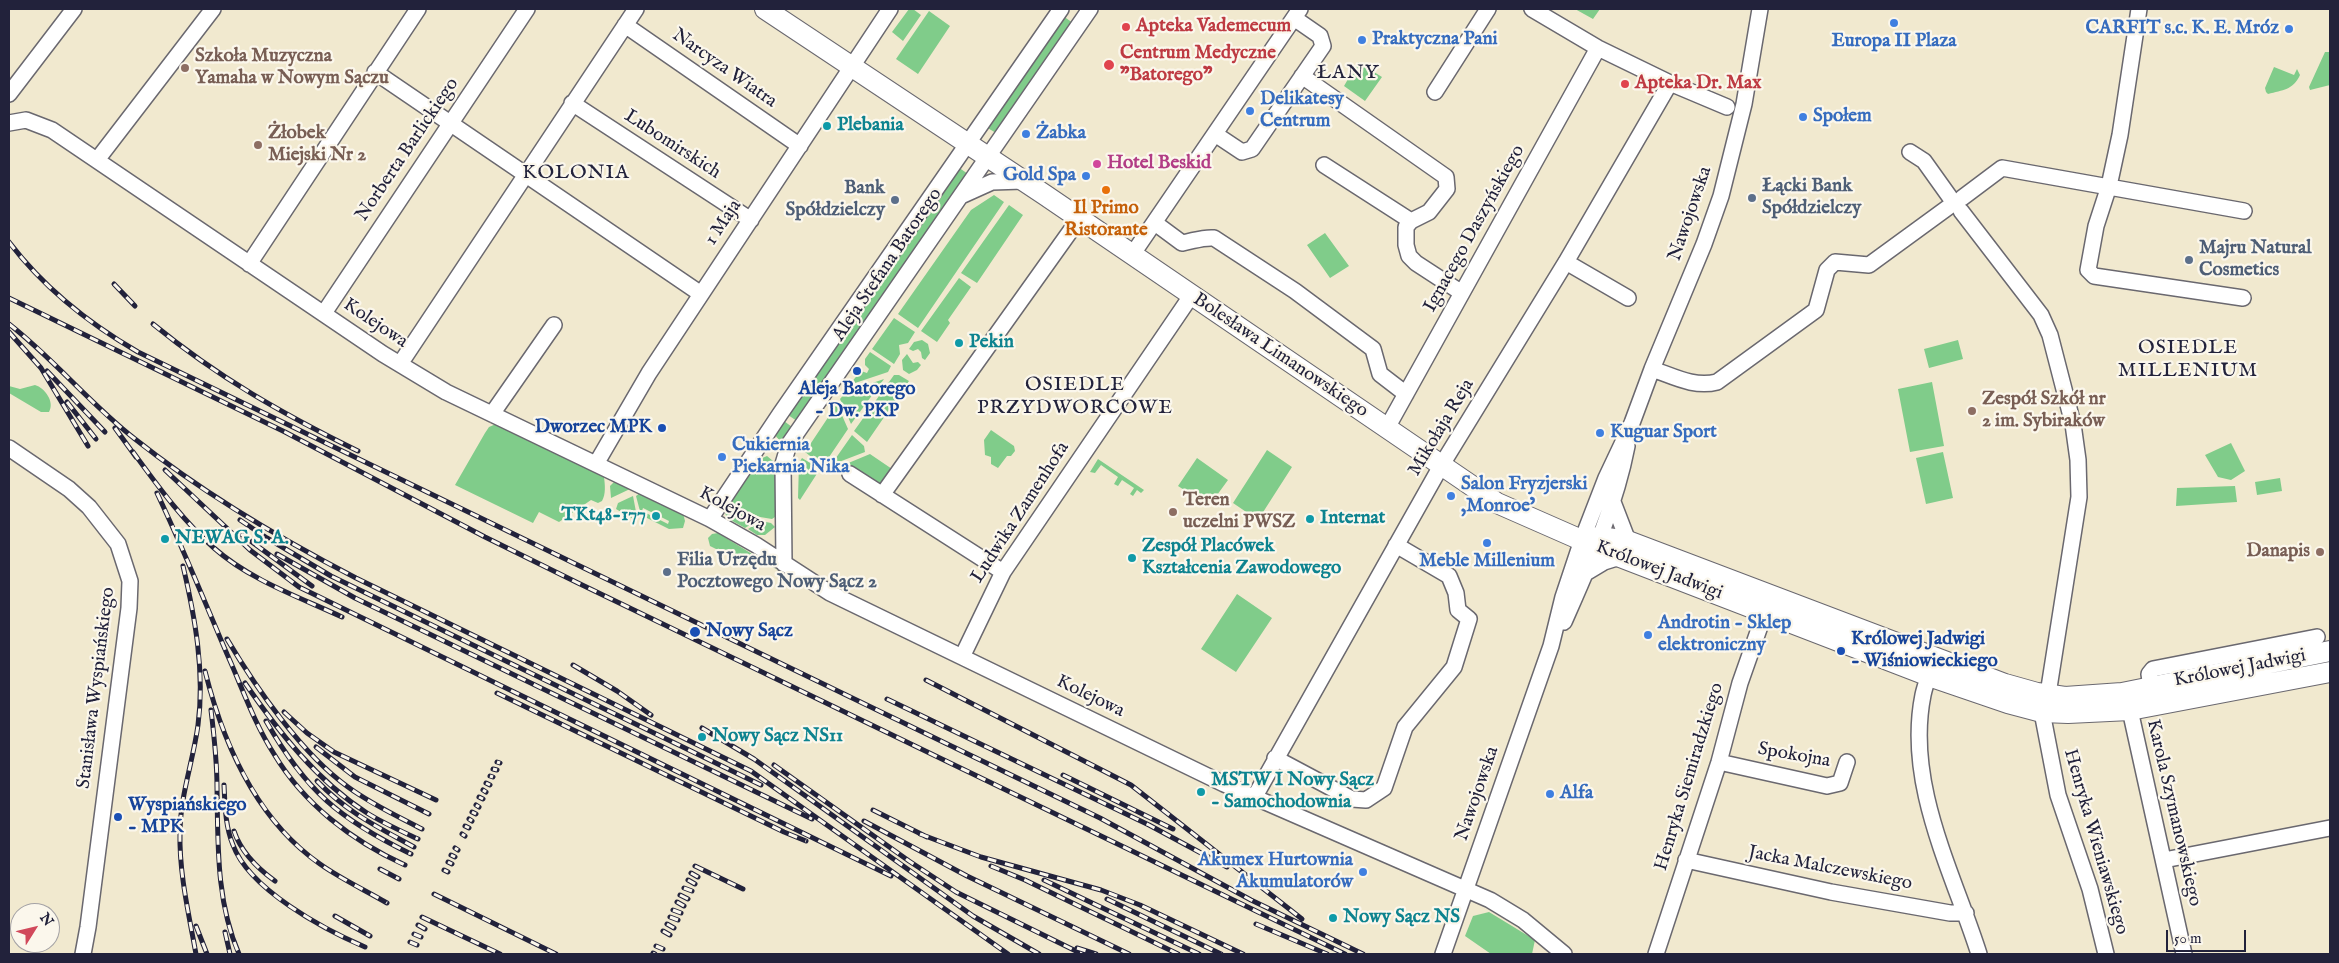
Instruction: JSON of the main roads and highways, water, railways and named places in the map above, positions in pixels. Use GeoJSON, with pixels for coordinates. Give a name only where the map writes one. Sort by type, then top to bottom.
{"type":"FeatureCollection","features":[{"type":"Feature","properties":{"kind":"main road","name":"Bolesława Limanowskiego"},"geometry":{"type":"LineString","coordinates":[[765,9],[967,143],[1498,503],[1592,541]]}},
{"type":"Feature","properties":{"kind":"main road","name":"Królowej Jadwigi"},"geometry":{"type":"LineString","coordinates":[[1592,541],[1751,587],[1803,607],[1932,667]]}},
{"type":"Feature","properties":{"kind":"main road","name":"Królowej Jadwigi"},"geometry":{"type":"LineString","coordinates":[[1624,549],[1765,612],[1932,667],[2005,684],[2045,703],[2098,713],[2164,704],[2330,672]]}},
{"type":"Feature","properties":{"kind":"main road","name":"Królowej Jadwigi"},"geometry":{"type":"LineString","coordinates":[[2045,703],[2065,697],[2122,693],[2150,688],[2330,651]]}},
{"type":"Feature","properties":{"kind":"railway"},"geometry":{"type":"LineString","coordinates":[[9,242],[37,275],[84,317],[138,352],[1100,818],[1251,900],[1363,954]]}},
{"type":"Feature","properties":{"kind":"railway"},"geometry":{"type":"LineString","coordinates":[[114,284],[135,306]]}},
{"type":"Feature","properties":{"kind":"railway"},"geometry":{"type":"LineString","coordinates":[[9,298],[285,432],[485,537],[576,582],[1345,954]]}},
{"type":"Feature","properties":{"kind":"railway"},"geometry":{"type":"LineString","coordinates":[[9,324],[135,439],[187,478],[242,514],[356,578],[751,771],[1008,954]]}},
{"type":"Feature","properties":{"kind":"railway"},"geometry":{"type":"LineString","coordinates":[[153,324],[202,361],[252,394],[358,451]]}},
{"type":"Feature","properties":{"kind":"railway"},"geometry":{"type":"LineString","coordinates":[[9,332],[41,368],[88,446]]}},
{"type":"Feature","properties":{"kind":"railway"},"geometry":{"type":"LineString","coordinates":[[47,371],[105,432]]}},
{"type":"Feature","properties":{"kind":"railway"},"geometry":{"type":"LineString","coordinates":[[67,402],[96,439]]}},
{"type":"Feature","properties":{"kind":"railway"},"geometry":{"type":"LineString","coordinates":[[115,428],[136,457]]}},
{"type":"Feature","properties":{"kind":"railway"},"geometry":{"type":"LineString","coordinates":[[133,452],[181,514],[214,548],[259,579],[342,617]]}},
{"type":"Feature","properties":{"kind":"railway"},"geometry":{"type":"LineString","coordinates":[[165,470],[250,550],[299,587],[891,876]]}},
{"type":"Feature","properties":{"kind":"railway"},"geometry":{"type":"LineString","coordinates":[[157,493],[254,717],[286,772],[315,805],[348,833],[366,845],[405,865]]}},
{"type":"Feature","properties":{"kind":"railway"},"geometry":{"type":"LineString","coordinates":[[240,520],[331,576],[761,785]]}},
{"type":"Feature","properties":{"kind":"railway"},"geometry":{"type":"LineString","coordinates":[[241,534],[312,586]]}},
{"type":"Feature","properties":{"kind":"railway"},"geometry":{"type":"LineString","coordinates":[[277,554],[355,598],[812,819]]}},
{"type":"Feature","properties":{"kind":"railway"},"geometry":{"type":"LineString","coordinates":[[183,566],[198,645],[200,685],[198,725],[184,792],[180,833],[183,879],[196,954]]}},
{"type":"Feature","properties":{"kind":"railway"},"geometry":{"type":"LineString","coordinates":[[227,639],[266,699],[297,739],[314,757],[348,787],[384,810],[422,829]]}},
{"type":"Feature","properties":{"kind":"railway"},"geometry":{"type":"LineString","coordinates":[[573,665],[617,691],[651,715]]}},
{"type":"Feature","properties":{"kind":"railway"},"geometry":{"type":"LineString","coordinates":[[205,671],[222,725],[233,752],[261,803],[278,825],[298,846],[320,864],[387,903]]}},
{"type":"Feature","properties":{"kind":"railway"},"geometry":{"type":"LineString","coordinates":[[926,680],[1131,785],[1302,919]]}},
{"type":"Feature","properties":{"kind":"railway"},"geometry":{"type":"LineString","coordinates":[[245,683],[285,737],[331,786],[367,813],[418,839]]}},
{"type":"Feature","properties":{"kind":"railway"},"geometry":{"type":"LineString","coordinates":[[497,693],[806,841]]}},
{"type":"Feature","properties":{"kind":"railway"},"geometry":{"type":"LineString","coordinates":[[887,699],[1149,825],[1227,867]]}},
{"type":"Feature","properties":{"kind":"railway"},"geometry":{"type":"LineString","coordinates":[[211,710],[216,768],[222,893],[231,934],[239,954]]}},
{"type":"Feature","properties":{"kind":"railway"},"geometry":{"type":"LineString","coordinates":[[284,712],[307,733],[334,752],[436,800]]}},
{"type":"Feature","properties":{"kind":"railway"},"geometry":{"type":"LineString","coordinates":[[266,721],[295,766],[326,801],[364,828],[411,854]]}},
{"type":"Feature","properties":{"kind":"railway"},"geometry":{"type":"LineString","coordinates":[[702,728],[754,759],[973,916],[1039,954]]}},
{"type":"Feature","properties":{"kind":"railway"},"geometry":{"type":"LineString","coordinates":[[316,747],[355,777],[429,814]]}},
{"type":"Feature","properties":{"kind":"railway"},"geometry":{"type":"LineString","coordinates":[[774,765],[956,892],[1082,954]]}},
{"type":"Feature","properties":{"kind":"railway"},"geometry":{"type":"LineString","coordinates":[[493,769],[497,770]]}},
{"type":"Feature","properties":{"kind":"railway"},"geometry":{"type":"LineString","coordinates":[[1063,775],[1173,829]]}},
{"type":"Feature","properties":{"kind":"railway"},"geometry":{"type":"LineString","coordinates":[[317,781],[351,810],[414,847]]}},
{"type":"Feature","properties":{"kind":"railway"},"geometry":{"type":"LineString","coordinates":[[486,783],[490,785]]}},
{"type":"Feature","properties":{"kind":"railway"},"geometry":{"type":"LineString","coordinates":[[224,785],[230,838],[242,861],[254,877],[289,906],[329,930],[365,947]]}},
{"type":"Feature","properties":{"kind":"railway"},"geometry":{"type":"LineString","coordinates":[[479,797],[483,799]]}},
{"type":"Feature","properties":{"kind":"railway"},"geometry":{"type":"LineString","coordinates":[[873,810],[927,837]]}},
{"type":"Feature","properties":{"kind":"railway"},"geometry":{"type":"LineString","coordinates":[[472,812],[476,814]]}},
{"type":"Feature","properties":{"kind":"railway"},"geometry":{"type":"LineString","coordinates":[[864,821],[967,876],[1129,954]]}},
{"type":"Feature","properties":{"kind":"railway"},"geometry":{"type":"LineString","coordinates":[[465,826],[469,828]]}},
{"type":"Feature","properties":{"kind":"railway"},"geometry":{"type":"LineString","coordinates":[[234,831],[250,859],[275,881]]}},
{"type":"Feature","properties":{"kind":"railway"},"geometry":{"type":"LineString","coordinates":[[920,834],[981,857],[1101,890],[1140,905],[1243,954]]}},
{"type":"Feature","properties":{"kind":"railway"},"geometry":{"type":"LineString","coordinates":[[451,855],[455,857]]}},
{"type":"Feature","properties":{"kind":"railway"},"geometry":{"type":"LineString","coordinates":[[448,862],[452,864]]}},
{"type":"Feature","properties":{"kind":"railway"},"geometry":{"type":"LineString","coordinates":[[695,866],[743,889]]}},
{"type":"Feature","properties":{"kind":"railway"},"geometry":{"type":"LineString","coordinates":[[991,866],[1025,880],[1178,954]]}},
{"type":"Feature","properties":{"kind":"railway"},"geometry":{"type":"LineString","coordinates":[[380,869],[399,879]]}},
{"type":"Feature","properties":{"kind":"railway"},"geometry":{"type":"LineString","coordinates":[[444,870],[448,872]]}},
{"type":"Feature","properties":{"kind":"railway"},"geometry":{"type":"LineString","coordinates":[[691,873],[698,877]]}},
{"type":"Feature","properties":{"kind":"railway"},"geometry":{"type":"LineString","coordinates":[[688,880],[695,884]]}},
{"type":"Feature","properties":{"kind":"railway"},"geometry":{"type":"LineString","coordinates":[[1044,880],[1199,954]]}},
{"type":"Feature","properties":{"kind":"railway"},"geometry":{"type":"LineString","coordinates":[[684,888],[692,891]]}},
{"type":"Feature","properties":{"kind":"railway"},"geometry":{"type":"LineString","coordinates":[[434,894],[556,954]]}},
{"type":"Feature","properties":{"kind":"railway"},"geometry":{"type":"LineString","coordinates":[[680,895],[688,899]]}},
{"type":"Feature","properties":{"kind":"railway"},"geometry":{"type":"LineString","coordinates":[[1107,899],[1221,954]]}},
{"type":"Feature","properties":{"kind":"railway"},"geometry":{"type":"LineString","coordinates":[[677,902],[684,906]]}},
{"type":"Feature","properties":{"kind":"railway"},"geometry":{"type":"LineString","coordinates":[[673,910],[681,913]]}},
{"type":"Feature","properties":{"kind":"railway"},"geometry":{"type":"LineString","coordinates":[[335,916],[370,936]]}},
{"type":"Feature","properties":{"kind":"railway"},"geometry":{"type":"LineString","coordinates":[[422,917],[500,954]]}},
{"type":"Feature","properties":{"kind":"railway"},"geometry":{"type":"LineString","coordinates":[[670,917],[678,920]]}},
{"type":"Feature","properties":{"kind":"railway"},"geometry":{"type":"LineString","coordinates":[[667,924],[674,928]]}},
{"type":"Feature","properties":{"kind":"railway"},"geometry":{"type":"LineString","coordinates":[[1256,924],[1327,954]]}},
{"type":"Feature","properties":{"kind":"railway"},"geometry":{"type":"LineString","coordinates":[[418,925],[425,929]]}},
{"type":"Feature","properties":{"kind":"railway"},"geometry":{"type":"LineString","coordinates":[[196,926],[207,954]]}},
{"type":"Feature","properties":{"kind":"railway"},"geometry":{"type":"LineString","coordinates":[[663,931],[670,935]]}},
{"type":"Feature","properties":{"kind":"railway"},"geometry":{"type":"LineString","coordinates":[[225,932],[230,954]]}},
{"type":"Feature","properties":{"kind":"railway"},"geometry":{"type":"LineString","coordinates":[[414,934],[421,937]]}},
{"type":"Feature","properties":{"kind":"railway"},"geometry":{"type":"LineString","coordinates":[[410,942],[417,945]]}},
{"type":"Feature","properties":{"kind":"railway"},"geometry":{"type":"LineString","coordinates":[[656,946],[663,949]]}},
{"type":"Feature","properties":{"kind":"railway"},"geometry":{"type":"LineString","coordinates":[[1077,948],[1096,954]]}},
{"type":"Feature","properties":{"kind":"place","name":"Europa II Plaza"},"geometry":{"type":"Point","coordinates":[1894,23]}},
{"type":"Feature","properties":{"kind":"place","name":"Apteka Vademecum"},"geometry":{"type":"Point","coordinates":[1126,27]}},
{"type":"Feature","properties":{"kind":"place","name":"CARFIT s.c. K. E. Mróz"},"geometry":{"type":"Point","coordinates":[2289,29]}},
{"type":"Feature","properties":{"kind":"place","name":"Praktyczna Pani"},"geometry":{"type":"Point","coordinates":[1362,40]}},
{"type":"Feature","properties":{"kind":"place","name":"Centrum Medyczne \"Batorego\""},"geometry":{"type":"Point","coordinates":[1109,65]}},
{"type":"Feature","properties":{"kind":"place","name":"Szkoła Muzyczna Yamaha w Nowym Sączu"},"geometry":{"type":"Point","coordinates":[185,68]}},
{"type":"Feature","properties":{"kind":"place","name":"Apteka Dr. Max"},"geometry":{"type":"Point","coordinates":[1625,84]}},
{"type":"Feature","properties":{"kind":"place","name":"Delikatesy Centrum"},"geometry":{"type":"Point","coordinates":[1250,111]}},
{"type":"Feature","properties":{"kind":"place","name":"Społem"},"geometry":{"type":"Point","coordinates":[1803,117]}},
{"type":"Feature","properties":{"kind":"place","name":"Plebania"},"geometry":{"type":"Point","coordinates":[827,126]}},
{"type":"Feature","properties":{"kind":"place","name":"Żabka"},"geometry":{"type":"Point","coordinates":[1026,134]}},
{"type":"Feature","properties":{"kind":"place","name":"Żłobek Miejski Nr 2"},"geometry":{"type":"Point","coordinates":[258,145]}},
{"type":"Feature","properties":{"kind":"place","name":"Hotel Beskid"},"geometry":{"type":"Point","coordinates":[1097,164]}},
{"type":"Feature","properties":{"kind":"place","name":"Gold Spa"},"geometry":{"type":"Point","coordinates":[1086,176]}},
{"type":"Feature","properties":{"kind":"place","name":"Il Primo Ristorante"},"geometry":{"type":"Point","coordinates":[1106,190]}},
{"type":"Feature","properties":{"kind":"place","name":"Łącki Bank Spółdzielczy"},"geometry":{"type":"Point","coordinates":[1752,198]}},
{"type":"Feature","properties":{"kind":"place","name":"Bank Spółdzielczy"},"geometry":{"type":"Point","coordinates":[895,200]}},
{"type":"Feature","properties":{"kind":"place","name":"Majru Natural Cosmetics"},"geometry":{"type":"Point","coordinates":[2189,260]}},
{"type":"Feature","properties":{"kind":"place","name":"Pekin"},"geometry":{"type":"Point","coordinates":[959,343]}},
{"type":"Feature","properties":{"kind":"place","name":"Aleja Batorego - Dw. PKP"},"geometry":{"type":"Point","coordinates":[857,371]}},
{"type":"Feature","properties":{"kind":"place","name":"Zespół Szkół nr 2 im. Sybiraków"},"geometry":{"type":"Point","coordinates":[1972,411]}},
{"type":"Feature","properties":{"kind":"place","name":"Dworzec MPK"},"geometry":{"type":"Point","coordinates":[662,428]}},
{"type":"Feature","properties":{"kind":"place","name":"Kuguar Sport"},"geometry":{"type":"Point","coordinates":[1600,433]}},
{"type":"Feature","properties":{"kind":"place","name":"Cukiernia Piekarnia Nika"},"geometry":{"type":"Point","coordinates":[722,457]}},
{"type":"Feature","properties":{"kind":"place","name":"Salon Fryzjerski ‚Monroe’"},"geometry":{"type":"Point","coordinates":[1451,496]}},
{"type":"Feature","properties":{"kind":"place","name":"Teren uczelni PWSZ"},"geometry":{"type":"Point","coordinates":[1173,512]}},
{"type":"Feature","properties":{"kind":"place","name":"TKt48-177"},"geometry":{"type":"Point","coordinates":[656,516]}},
{"type":"Feature","properties":{"kind":"place","name":"Internat"},"geometry":{"type":"Point","coordinates":[1310,519]}},
{"type":"Feature","properties":{"kind":"place","name":"NEWAG S. A."},"geometry":{"type":"Point","coordinates":[165,539]}},
{"type":"Feature","properties":{"kind":"place","name":"Meble Millenium"},"geometry":{"type":"Point","coordinates":[1487,543]}},
{"type":"Feature","properties":{"kind":"place","name":"Danapis"},"geometry":{"type":"Point","coordinates":[2320,552]}},
{"type":"Feature","properties":{"kind":"place","name":"Zespół Placówek Kształcenia Zawodowego"},"geometry":{"type":"Point","coordinates":[1132,558]}},
{"type":"Feature","properties":{"kind":"place","name":"Filia Urzędu Pocztowego Nowy Sącz 2"},"geometry":{"type":"Point","coordinates":[667,572]}},
{"type":"Feature","properties":{"kind":"place","name":"Nowy Sącz"},"geometry":{"type":"Point","coordinates":[695,632]}},
{"type":"Feature","properties":{"kind":"place","name":"Androtin - Sklep elektroniczny"},"geometry":{"type":"Point","coordinates":[1648,635]}},
{"type":"Feature","properties":{"kind":"place","name":"Królowej Jadwigi - Wiśniowieckiego"},"geometry":{"type":"Point","coordinates":[1841,651]}},
{"type":"Feature","properties":{"kind":"place","name":"Nowy Sącz NS11"},"geometry":{"type":"Point","coordinates":[702,737]}},
{"type":"Feature","properties":{"kind":"place","name":"MSTW I Nowy Sącz - Samochodownia"},"geometry":{"type":"Point","coordinates":[1201,792]}},
{"type":"Feature","properties":{"kind":"place","name":"Alfa"},"geometry":{"type":"Point","coordinates":[1550,794]}},
{"type":"Feature","properties":{"kind":"place","name":"Wyspiańskiego - MPK"},"geometry":{"type":"Point","coordinates":[118,817]}},
{"type":"Feature","properties":{"kind":"place","name":"Akumex Hurtownia Akumulatorów"},"geometry":{"type":"Point","coordinates":[1363,872]}},
{"type":"Feature","properties":{"kind":"place","name":"Nowy Sącz NS"},"geometry":{"type":"Point","coordinates":[1333,918]}},
{"type":"Feature","properties":{"kind":"district","name":"ŁANY"},"geometry":{"type":"Point","coordinates":[1348,74]}},
{"type":"Feature","properties":{"kind":"district","name":"KOLONIA"},"geometry":{"type":"Point","coordinates":[576,174]}},
{"type":"Feature","properties":{"kind":"district","name":"OSIEDLE MILLENIUM"},"geometry":{"type":"Point","coordinates":[2188,360]}},
{"type":"Feature","properties":{"kind":"district","name":"OSIEDLE PRZYDWORCOWE"},"geometry":{"type":"Point","coordinates":[1075,398]}}]}
